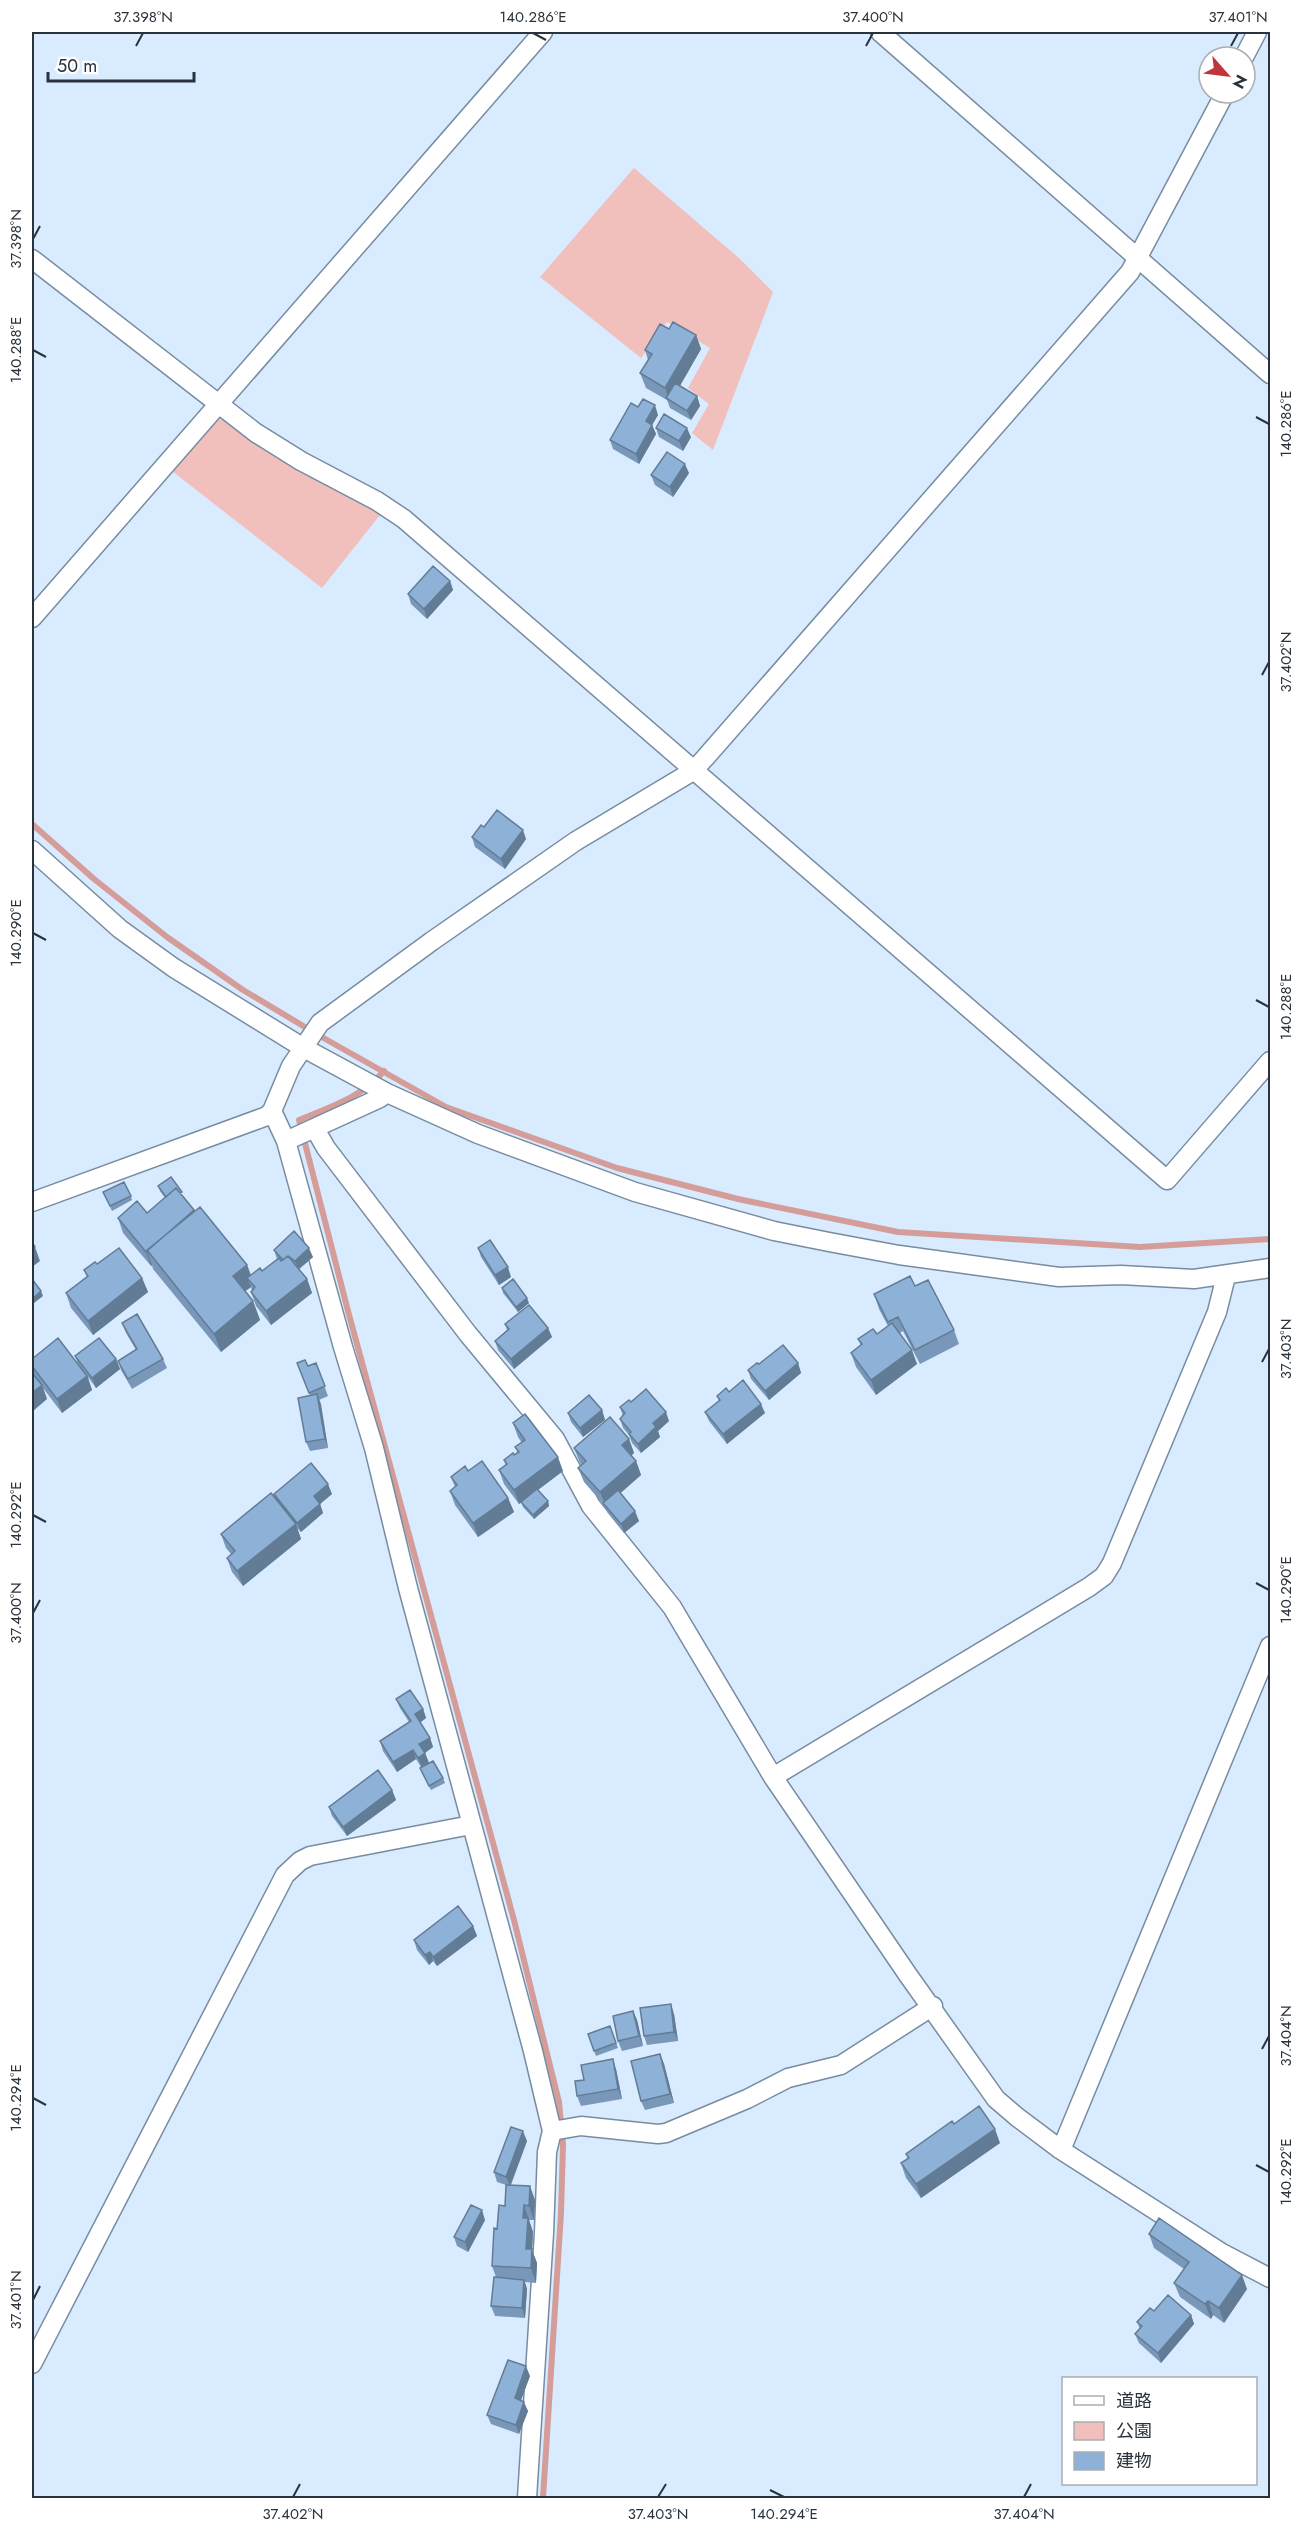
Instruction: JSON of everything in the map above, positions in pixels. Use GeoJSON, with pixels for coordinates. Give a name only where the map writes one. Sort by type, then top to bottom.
{"type":"FeatureCollection","features":[{"type":"Feature","properties":{"kind":"street"},"geometry":{"type":"LineString","coordinates":[[32,618],[543,32]]}},
{"type":"Feature","properties":{"kind":"street"},"geometry":{"type":"LineString","coordinates":[[880,32],[1270,374]]}},
{"type":"Feature","properties":{"kind":"street"},"geometry":{"type":"LineString","coordinates":[[32,1202],[259,1120],[272,1111],[305,1043],[320,1023],[432,941],[576,842],[693,771],[1130,272],[1219,105]]}},
{"type":"Feature","properties":{"kind":"street"},"geometry":{"type":"LineString","coordinates":[[32,259],[256,433],[301,461],[377,501],[404,519],[1167,1180],[1270,1061]]}},
{"type":"Feature","properties":{"kind":"street"},"geometry":{"type":"LineString","coordinates":[[32,850],[120,929],[174,968],[387,1093],[478,1134],[635,1192],[774,1231],[899,1255],[1059,1277],[1121,1275],[1194,1280],[1270,1268]]}},
{"type":"Feature","properties":{"kind":"street"},"geometry":{"type":"LineString","coordinates":[[286,1141],[387,1093]]}},
{"type":"Feature","properties":{"kind":"street"},"geometry":{"type":"LineString","coordinates":[[272,1111],[286,1141],[343,1347],[374,1448],[408,1588],[533,2051],[552,2132],[547,2152],[527,2499]]}},
{"type":"Feature","properties":{"kind":"street"},"geometry":{"type":"LineString","coordinates":[[315,1129],[326,1148],[468,1334],[555,1439],[591,1506],[672,1607],[773,1777],[908,1975],[933,2006],[996,2098],[1061,2150],[1222,2253],[1270,2278]]}},
{"type":"Feature","properties":{"kind":"street"},"geometry":{"type":"LineString","coordinates":[[773,1777],[1089,1587],[1104,1575],[1110,1567],[1218,1312],[1226,1276]]}},
{"type":"Feature","properties":{"kind":"street"},"geometry":{"type":"LineString","coordinates":[[1061,2150],[1270,1646]]}},
{"type":"Feature","properties":{"kind":"street"},"geometry":{"type":"LineString","coordinates":[[32,2364],[285,1875],[300,1861],[310,1856],[471,1825]]}},
{"type":"Feature","properties":{"kind":"street"},"geometry":{"type":"LineString","coordinates":[[552,2132],[581,2126],[666,2133],[788,2079],[841,2065],[933,2006]]}},
{"type":"Feature","properties":{"kind":"green space"},"geometry":{"type":"Polygon","coordinates":[[[634,168],[740,259],[773,292],[713,450],[692,433],[709,404],[688,388],[710,348],[667,322],[641,358],[540,277],[634,168]]]}},
{"type":"Feature","properties":{"kind":"green space"},"geometry":{"type":"Polygon","coordinates":[[[218,419],[225,420],[370,505],[380,515],[322,588],[172,471],[218,419]]]}},
{"type":"Feature","properties":{"kind":"building"},"geometry":{"type":"Polygon","coordinates":[[[673,322],[696,335],[665,388],[640,373],[652,354],[645,350],[660,324],[669,329],[673,322]]]}},
{"type":"Feature","properties":{"kind":"building"},"geometry":{"type":"Polygon","coordinates":[[[675,383],[697,396],[687,411],[666,398],[675,383]]]}},
{"type":"Feature","properties":{"kind":"building"},"geometry":{"type":"Polygon","coordinates":[[[643,399],[655,405],[646,421],[652,425],[636,454],[610,440],[631,403],[638,407],[643,399]]]}},
{"type":"Feature","properties":{"kind":"building"},"geometry":{"type":"Polygon","coordinates":[[[664,414],[687,428],[679,441],[656,428],[664,414]]]}},
{"type":"Feature","properties":{"kind":"building"},"geometry":{"type":"Polygon","coordinates":[[[667,452],[685,464],[670,487],[651,475],[667,452]]]}},
{"type":"Feature","properties":{"kind":"building"},"geometry":{"type":"Polygon","coordinates":[[[433,566],[450,581],[424,609],[408,594],[433,566]]]}},
{"type":"Feature","properties":{"kind":"building"},"geometry":{"type":"Polygon","coordinates":[[[497,810],[523,830],[501,859],[472,837],[481,825],[484,827],[497,810]]]}},
{"type":"Feature","properties":{"kind":"building"},"geometry":{"type":"Polygon","coordinates":[[[171,1177],[182,1192],[180,1193],[176,1188],[166,1197],[158,1186],[171,1177]]]}},
{"type":"Feature","properties":{"kind":"building"},"geometry":{"type":"Polygon","coordinates":[[[124,1182],[131,1196],[110,1206],[103,1192],[124,1182]]]}},
{"type":"Feature","properties":{"kind":"building"},"geometry":{"type":"Polygon","coordinates":[[[176,1188],[194,1210],[146,1252],[118,1218],[137,1201],[147,1213],[176,1188]]]}},
{"type":"Feature","properties":{"kind":"building"},"geometry":{"type":"Polygon","coordinates":[[[200,1207],[247,1265],[233,1276],[253,1301],[214,1334],[147,1250],[200,1207]]]}},
{"type":"Feature","properties":{"kind":"building"},"geometry":{"type":"Polygon","coordinates":[[[294,1231],[309,1248],[295,1261],[288,1256],[283,1260],[274,1250],[294,1231]]]}},
{"type":"Feature","properties":{"kind":"building"},"geometry":{"type":"Polygon","coordinates":[[[490,1240],[508,1267],[495,1275],[478,1248],[490,1240]]]}},
{"type":"Feature","properties":{"kind":"building"},"geometry":{"type":"Polygon","coordinates":[[[119,1248],[142,1278],[88,1321],[66,1293],[88,1276],[84,1270],[95,1262],[97,1264],[119,1248]]]}},
{"type":"Feature","properties":{"kind":"building"},"geometry":{"type":"Polygon","coordinates":[[[288,1256],[307,1279],[266,1311],[251,1292],[255,1287],[247,1278],[260,1268],[262,1271],[279,1258],[281,1261],[288,1256]]]}},
{"type":"Feature","properties":{"kind":"building"},"geometry":{"type":"Polygon","coordinates":[[[910,1276],[915,1286],[928,1280],[954,1330],[915,1350],[898,1317],[888,1322],[874,1294],[910,1276]]]}},
{"type":"Feature","properties":{"kind":"building"},"geometry":{"type":"Polygon","coordinates":[[[32,1279],[41,1291],[32,1299],[32,1279]]]}},
{"type":"Feature","properties":{"kind":"building"},"geometry":{"type":"Polygon","coordinates":[[[513,1279],[527,1298],[516,1307],[502,1288],[513,1279]]]}},
{"type":"Feature","properties":{"kind":"building"},"geometry":{"type":"Polygon","coordinates":[[[529,1305],[548,1328],[511,1359],[495,1341],[509,1329],[505,1324],[529,1305]]]}},
{"type":"Feature","properties":{"kind":"building"},"geometry":{"type":"Polygon","coordinates":[[[137,1314],[163,1359],[128,1379],[118,1361],[137,1349],[122,1323],[137,1314]]]}},
{"type":"Feature","properties":{"kind":"building"},"geometry":{"type":"Polygon","coordinates":[[[892,1323],[912,1350],[871,1380],[851,1353],[862,1344],[858,1339],[873,1329],[877,1334],[892,1323]]]}},
{"type":"Feature","properties":{"kind":"building"},"geometry":{"type":"Polygon","coordinates":[[[58,1338],[87,1376],[57,1399],[32,1366],[32,1359],[58,1338]]]}},
{"type":"Feature","properties":{"kind":"building"},"geometry":{"type":"Polygon","coordinates":[[[99,1338],[116,1359],[92,1378],[75,1356],[99,1338]]]}},
{"type":"Feature","properties":{"kind":"building"},"geometry":{"type":"Polygon","coordinates":[[[783,1345],[798,1363],[765,1391],[748,1370],[783,1345]]]}},
{"type":"Feature","properties":{"kind":"building"},"geometry":{"type":"Polygon","coordinates":[[[305,1360],[308,1366],[316,1363],[325,1386],[309,1393],[297,1363],[305,1360]]]}},
{"type":"Feature","properties":{"kind":"building"},"geometry":{"type":"Polygon","coordinates":[[[32,1373],[42,1385],[32,1393],[32,1373]]]}},
{"type":"Feature","properties":{"kind":"building"},"geometry":{"type":"Polygon","coordinates":[[[743,1380],[761,1404],[723,1434],[705,1412],[720,1400],[717,1396],[726,1388],[729,1392],[743,1380]]]}},
{"type":"Feature","properties":{"kind":"building"},"geometry":{"type":"Polygon","coordinates":[[[646,1389],[666,1412],[653,1423],[656,1427],[638,1444],[620,1419],[625,1413],[620,1407],[629,1400],[631,1402],[646,1389]]]}},
{"type":"Feature","properties":{"kind":"building"},"geometry":{"type":"Polygon","coordinates":[[[317,1394],[325,1439],[306,1442],[298,1398],[317,1394]]]}},
{"type":"Feature","properties":{"kind":"building"},"geometry":{"type":"Polygon","coordinates":[[[589,1395],[602,1410],[580,1428],[568,1413],[589,1395]]]}},
{"type":"Feature","properties":{"kind":"building"},"geometry":{"type":"Polygon","coordinates":[[[525,1414],[558,1457],[514,1490],[499,1470],[507,1464],[504,1460],[513,1453],[514,1455],[519,1452],[515,1447],[525,1440],[513,1423],[525,1414]]]}},
{"type":"Feature","properties":{"kind":"building"},"geometry":{"type":"Polygon","coordinates":[[[610,1417],[629,1439],[622,1445],[636,1461],[600,1492],[578,1468],[586,1461],[574,1448],[610,1417]]]}},
{"type":"Feature","properties":{"kind":"building"},"geometry":{"type":"Polygon","coordinates":[[[482,1461],[508,1498],[473,1523],[450,1491],[457,1485],[451,1477],[465,1466],[468,1471],[482,1461]]]}},
{"type":"Feature","properties":{"kind":"building"},"geometry":{"type":"Polygon","coordinates":[[[311,1463],[328,1484],[314,1496],[320,1504],[297,1523],[274,1494],[311,1463]]]}},
{"type":"Feature","properties":{"kind":"building"},"geometry":{"type":"Polygon","coordinates":[[[537,1489],[548,1501],[533,1515],[521,1502],[537,1489]]]}},
{"type":"Feature","properties":{"kind":"building"},"geometry":{"type":"Polygon","coordinates":[[[618,1490],[635,1511],[621,1524],[603,1503],[618,1490]]]}},
{"type":"Feature","properties":{"kind":"building"},"geometry":{"type":"Polygon","coordinates":[[[271,1493],[296,1524],[237,1571],[227,1558],[235,1551],[221,1534],[271,1493]]]}},
{"type":"Feature","properties":{"kind":"building"},"geometry":{"type":"Polygon","coordinates":[[[410,1690],[423,1709],[415,1714],[430,1738],[419,1744],[425,1753],[418,1758],[413,1750],[393,1762],[380,1741],[411,1721],[396,1699],[410,1690]]]}},
{"type":"Feature","properties":{"kind":"building"},"geometry":{"type":"Polygon","coordinates":[[[433,1761],[443,1778],[429,1786],[420,1768],[433,1761]]]}},
{"type":"Feature","properties":{"kind":"building"},"geometry":{"type":"Polygon","coordinates":[[[378,1770],[392,1790],[343,1827],[329,1807],[378,1770]]]}},
{"type":"Feature","properties":{"kind":"building"},"geometry":{"type":"Polygon","coordinates":[[[458,1906],[473,1926],[433,1957],[430,1952],[425,1955],[414,1940],[458,1906]]]}},
{"type":"Feature","properties":{"kind":"building"},"geometry":{"type":"Polygon","coordinates":[[[671,2004],[674,2032],[644,2036],[640,2008],[671,2004]]]}},
{"type":"Feature","properties":{"kind":"building"},"geometry":{"type":"Polygon","coordinates":[[[633,2011],[639,2036],[618,2041],[613,2016],[633,2011]]]}},
{"type":"Feature","properties":{"kind":"building"},"geometry":{"type":"Polygon","coordinates":[[[610,2026],[616,2043],[594,2051],[588,2034],[610,2026]]]}},
{"type":"Feature","properties":{"kind":"building"},"geometry":{"type":"Polygon","coordinates":[[[660,2054],[670,2094],[641,2101],[631,2061],[660,2054]]]}},
{"type":"Feature","properties":{"kind":"building"},"geometry":{"type":"Polygon","coordinates":[[[613,2059],[618,2089],[577,2096],[575,2081],[584,2080],[581,2065],[613,2059]]]}},
{"type":"Feature","properties":{"kind":"building"},"geometry":{"type":"Polygon","coordinates":[[[979,2106],[995,2129],[916,2184],[901,2163],[909,2158],[906,2154],[952,2121],[954,2124],[979,2106]]]}},
{"type":"Feature","properties":{"kind":"building"},"geometry":{"type":"Polygon","coordinates":[[[511,2127],[523,2131],[506,2177],[494,2172],[511,2127]]]}},
{"type":"Feature","properties":{"kind":"building"},"geometry":{"type":"Polygon","coordinates":[[[506,2185],[530,2186],[529,2206],[524,2205],[523,2218],[528,2218],[526,2249],[532,2249],[531,2268],[492,2266],[494,2228],[497,2229],[499,2205],[505,2206],[506,2185]]]}},
{"type":"Feature","properties":{"kind":"building"},"geometry":{"type":"Polygon","coordinates":[[[471,2205],[482,2210],[465,2242],[454,2237],[471,2205]]]}},
{"type":"Feature","properties":{"kind":"building"},"geometry":{"type":"Polygon","coordinates":[[[1159,2218],[1242,2275],[1219,2308],[1208,2301],[1205,2304],[1174,2283],[1189,2262],[1149,2234],[1159,2218]]]}},
{"type":"Feature","properties":{"kind":"building"},"geometry":{"type":"Polygon","coordinates":[[[494,2277],[524,2280],[522,2308],[491,2306],[494,2277]]]}},
{"type":"Feature","properties":{"kind":"building"},"geometry":{"type":"Polygon","coordinates":[[[1168,2295],[1191,2315],[1158,2353],[1135,2334],[1142,2326],[1137,2322],[1150,2308],[1154,2311],[1168,2295]]]}},
{"type":"Feature","properties":{"kind":"building"},"geometry":{"type":"Polygon","coordinates":[[[508,2360],[526,2366],[515,2398],[524,2402],[516,2425],[487,2415],[508,2360]]]}},
{"type":"Feature","properties":{"kind":"waterway"},"geometry":{"type":"LineString","coordinates":[[32,824],[94,879],[167,937],[243,990],[320,1036],[446,1107],[617,1168],[738,1199],[898,1232],[1140,1247],[1270,1239]]}},
{"type":"Feature","properties":{"kind":"waterway"},"geometry":{"type":"LineString","coordinates":[[384,1071],[356,1095],[299,1120],[348,1311],[514,1920],[559,2102],[563,2144],[561,2213],[543,2498]]}}]}
